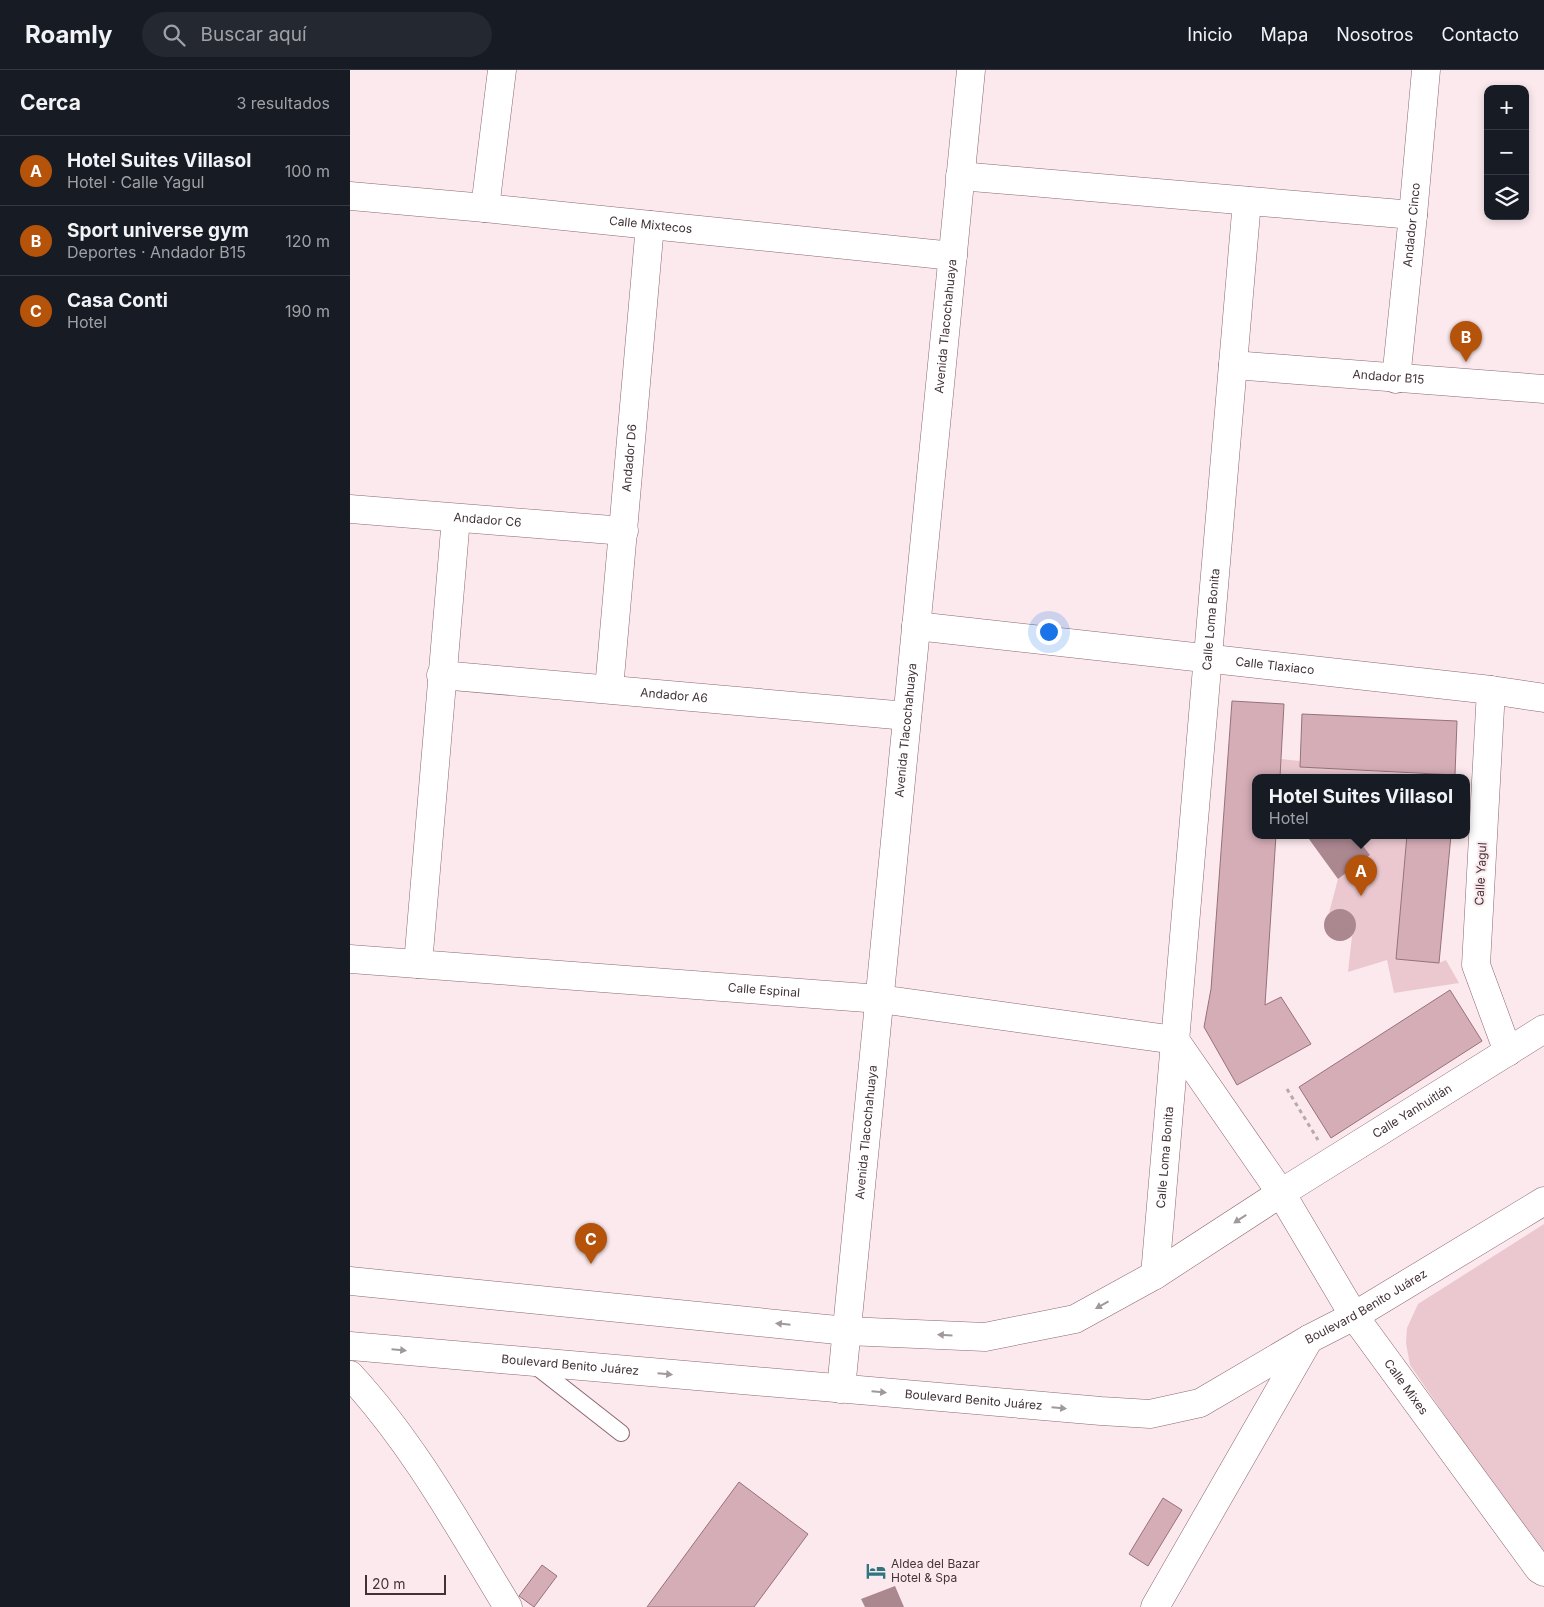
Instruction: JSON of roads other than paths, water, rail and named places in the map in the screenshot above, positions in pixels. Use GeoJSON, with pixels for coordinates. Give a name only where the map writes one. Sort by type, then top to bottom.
{"type":"FeatureCollection","features":[{"type":"Feature","properties":{"kind":"street"},"geometry":{"type":"LineString","coordinates":[[485,208],[502,70]]}},
{"type":"Feature","properties":{"kind":"street","name":"Avenida Tlacochahuaya"},"geometry":{"type":"LineString","coordinates":[[841,1389],[971,70]]}},
{"type":"Feature","properties":{"kind":"street","name":"Andador Cinco"},"geometry":{"type":"LineString","coordinates":[[1396,379],[1426,70]]}},
{"type":"Feature","properties":{"kind":"street"},"geometry":{"type":"LineString","coordinates":[[960,176],[1413,215]]}},
{"type":"Feature","properties":{"kind":"street","name":"Calle Mixtecos"},"geometry":{"type":"LineString","coordinates":[[350,196],[953,256]]}},
{"type":"Feature","properties":{"kind":"street","name":"Calle Loma Bonita"},"geometry":{"type":"LineString","coordinates":[[1155,1275],[1247,201]]}},
{"type":"Feature","properties":{"kind":"street","name":"Andador D6"},"geometry":{"type":"LineString","coordinates":[[608,689],[624,532],[650,225]]}},
{"type":"Feature","properties":{"kind":"street","name":"Andador B15"},"geometry":{"type":"LineString","coordinates":[[1232,365],[1544,389]]}},
{"type":"Feature","properties":{"kind":"street","name":"Andador C6"},"geometry":{"type":"LineString","coordinates":[[350,509],[624,532]]}},
{"type":"Feature","properties":{"kind":"street"},"geometry":{"type":"LineString","coordinates":[[418,964],[441,675],[456,518]]}},
{"type":"Feature","properties":{"kind":"street","name":"Calle Tlaxiaco"},"geometry":{"type":"LineString","coordinates":[[916,626],[1491,690],[1544,698]]}},
{"type":"Feature","properties":{"kind":"street","name":"Andador A6"},"geometry":{"type":"LineString","coordinates":[[441,675],[907,716]]}},
{"type":"Feature","properties":{"kind":"street","name":"Calle Yagul"},"geometry":{"type":"LineString","coordinates":[[1491,690],[1476,965],[1508,1052]]}},
{"type":"Feature","properties":{"kind":"street","name":"Calle Espinal"},"geometry":{"type":"LineString","coordinates":[[350,959],[880,999],[1175,1040]]}},
{"type":"Feature","properties":{"kind":"street","name":"Calle Yanhuitlán"},"geometry":{"type":"LineString","coordinates":[[1281,1193],[1544,1029]]}},
{"type":"Feature","properties":{"kind":"street"},"geometry":{"type":"LineString","coordinates":[[350,1281],[847,1330],[984,1337],[1076,1319],[1155,1275],[1281,1193],[1175,1040]]}},
{"type":"Feature","properties":{"kind":"street","name":"Calle Mixes"},"geometry":{"type":"LineString","coordinates":[[1281,1193],[1354,1316],[1533,1561],[1544,1572]]}},
{"type":"Feature","properties":{"kind":"street","name":"Boulevard Benito Juárez"},"geometry":{"type":"LineString","coordinates":[[350,1346],[1150,1414],[1200,1403],[1309,1339],[1354,1316],[1544,1201]]}},
{"type":"Feature","properties":{"kind":"street"},"geometry":{"type":"LineString","coordinates":[[1156,1607],[1309,1339]]}},
{"type":"Feature","properties":{"kind":"street"},"geometry":{"type":"LineString","coordinates":[[350,1375],[368,1394],[424,1469],[508,1607]]}},
{"type":"Feature","properties":{"kind":"lane"},"geometry":{"type":"LineString","coordinates":[[532,1362],[621,1433]]}},
{"type":"Feature","properties":{"kind":"place","name":"Sport universe gym"},"geometry":{"type":"Point","coordinates":[1466,362]}},
{"type":"Feature","properties":{"kind":"place","name":"Hotel Suites Villasol"},"geometry":{"type":"Point","coordinates":[1361,896]}},
{"type":"Feature","properties":{"kind":"place","name":"Casa Conti"},"geometry":{"type":"Point","coordinates":[591,1264]}},
{"type":"Feature","properties":{"kind":"place","name":"Aldea del Bazar Hotel & Spa"},"geometry":{"type":"Point","coordinates":[876,1571]}}]}
